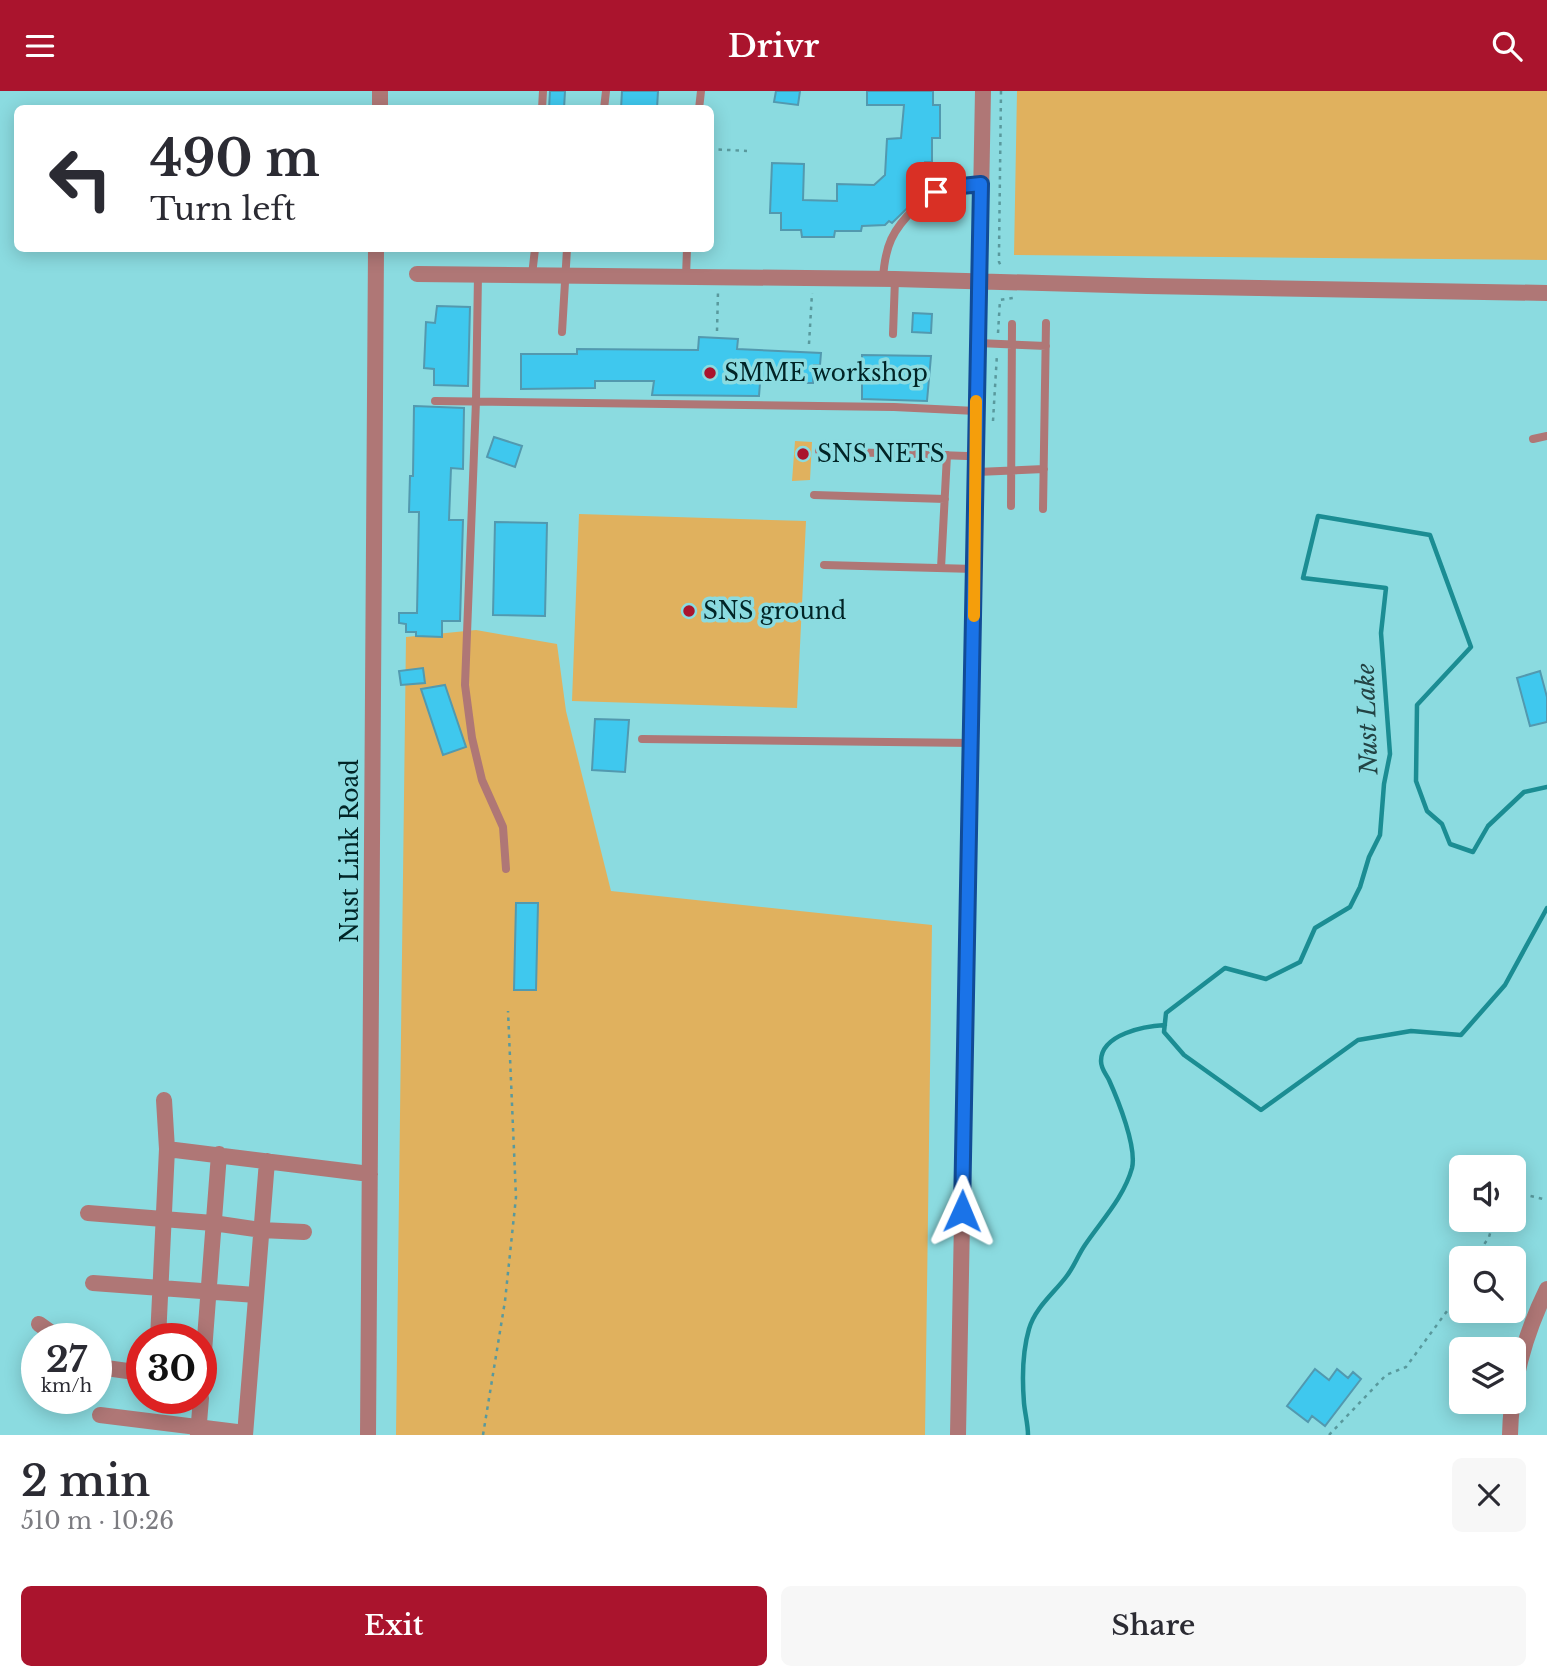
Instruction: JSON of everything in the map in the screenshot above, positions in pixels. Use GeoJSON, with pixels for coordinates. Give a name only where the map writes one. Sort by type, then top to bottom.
{"type":"FeatureCollection","features":[{"type":"Feature","properties":{"kind":"street"},"geometry":{"type":"LineString","coordinates":[[958,1435],[983,91]]}},
{"type":"Feature","properties":{"kind":"street","name":"Nust Link Road"},"geometry":{"type":"LineString","coordinates":[[368,1435],[376,252]]}},
{"type":"Feature","properties":{"kind":"street"},"geometry":{"type":"LineString","coordinates":[[416,274],[889,279],[1547,293]]}},
{"type":"Feature","properties":{"kind":"street"},"geometry":{"type":"LineString","coordinates":[[159,1323],[167,1149],[164,1100]]}},
{"type":"Feature","properties":{"kind":"street"},"geometry":{"type":"LineString","coordinates":[[167,1149],[370,1174]]}},
{"type":"Feature","properties":{"kind":"street"},"geometry":{"type":"LineString","coordinates":[[206,1323],[219,1154]]}},
{"type":"Feature","properties":{"kind":"street"},"geometry":{"type":"LineString","coordinates":[[100,1415],[199,1431],[245,1434],[267,1161]]}},
{"type":"Feature","properties":{"kind":"street"},"geometry":{"type":"LineString","coordinates":[[88,1213],[304,1232]]}},
{"type":"Feature","properties":{"kind":"street"},"geometry":{"type":"LineString","coordinates":[[93,1283],[256,1295]]}},
{"type":"Feature","properties":{"kind":"street"},"geometry":{"type":"LineString","coordinates":[[1510,1435],[1519,1365],[1529,1331],[1547,1289]]}},
{"type":"Feature","properties":{"kind":"lane"},"geometry":{"type":"LineString","coordinates":[[893,334],[887,247],[894,231],[936,192],[952,187],[981,184]]}},
{"type":"Feature","properties":{"kind":"lane"},"geometry":{"type":"LineString","coordinates":[[532,275],[535,252]]}},
{"type":"Feature","properties":{"kind":"lane"},"geometry":{"type":"LineString","coordinates":[[562,332],[567,252]]}},
{"type":"Feature","properties":{"kind":"lane"},"geometry":{"type":"LineString","coordinates":[[686,277],[687,252]]}},
{"type":"Feature","properties":{"kind":"lane"},"geometry":{"type":"LineString","coordinates":[[478,275],[466,685],[472,738],[482,780],[503,827],[506,869]]}},
{"type":"Feature","properties":{"kind":"lane"},"geometry":{"type":"LineString","coordinates":[[1043,509],[1046,323]]}},
{"type":"Feature","properties":{"kind":"lane"},"geometry":{"type":"LineString","coordinates":[[1011,506],[1012,324]]}},
{"type":"Feature","properties":{"kind":"lane"},"geometry":{"type":"LineString","coordinates":[[978,343],[1046,346]]}},
{"type":"Feature","properties":{"kind":"lane"},"geometry":{"type":"LineString","coordinates":[[435,401],[894,407],[976,411]]}},
{"type":"Feature","properties":{"kind":"lane"},"geometry":{"type":"LineString","coordinates":[[1533,439],[1547,436]]}},
{"type":"Feature","properties":{"kind":"lane"},"geometry":{"type":"LineString","coordinates":[[819,451],[947,456],[976,453]]}},
{"type":"Feature","properties":{"kind":"lane"},"geometry":{"type":"LineString","coordinates":[[941,568],[947,456]]}},
{"type":"Feature","properties":{"kind":"lane"},"geometry":{"type":"LineString","coordinates":[[977,472],[1044,469]]}},
{"type":"Feature","properties":{"kind":"lane"},"geometry":{"type":"LineString","coordinates":[[814,495],[945,499]]}},
{"type":"Feature","properties":{"kind":"lane"},"geometry":{"type":"LineString","coordinates":[[824,565],[975,569]]}},
{"type":"Feature","properties":{"kind":"lane"},"geometry":{"type":"LineString","coordinates":[[642,739],[972,743]]}},
{"type":"Feature","properties":{"kind":"path"},"geometry":{"type":"LineString","coordinates":[[1001,91],[999,263],[1003,269],[1008,270]]}},
{"type":"Feature","properties":{"kind":"path"},"geometry":{"type":"LineString","coordinates":[[714,149],[747,151]]}},
{"type":"Feature","properties":{"kind":"path"},"geometry":{"type":"LineString","coordinates":[[717,331],[718,289]]}},
{"type":"Feature","properties":{"kind":"path"},"geometry":{"type":"LineString","coordinates":[[809,344],[812,290]]}},
{"type":"Feature","properties":{"kind":"path"},"geometry":{"type":"LineString","coordinates":[[993,433],[1000,300],[1014,298]]}},
{"type":"Feature","properties":{"kind":"path"},"geometry":{"type":"LineString","coordinates":[[483,1435],[505,1301],[516,1197],[508,1011]]}},
{"type":"Feature","properties":{"kind":"path"},"geometry":{"type":"LineString","coordinates":[[1526,1195],[1547,1199]]}},
{"type":"Feature","properties":{"kind":"path"},"geometry":{"type":"LineString","coordinates":[[1329,1435],[1386,1375],[1406,1367],[1449,1308]]}},
{"type":"Feature","properties":{"kind":"shaded area"},"geometry":{"type":"Polygon","coordinates":[[[1017,91],[1547,91],[1547,260],[1014,255],[1017,91]]]}},
{"type":"Feature","properties":{"kind":"shaded area","name":"SNS NETS"},"geometry":{"type":"Polygon","coordinates":[[[795,441],[812,442],[810,480],[792,481],[795,441]]]}},
{"type":"Feature","properties":{"kind":"shaded area","name":"SNS ground"},"geometry":{"type":"Polygon","coordinates":[[[579,514],[806,521],[797,708],[572,701],[579,514]]]}},
{"type":"Feature","properties":{"kind":"shaded area"},"geometry":{"type":"Polygon","coordinates":[[[476,630],[557,644],[566,711],[611,891],[932,925],[925,1435],[396,1435],[406,637],[476,630]]]}},
{"type":"Feature","properties":{"kind":"building"},"geometry":{"type":"Polygon","coordinates":[[[550,91],[565,91],[564,105],[549,105],[550,91]]]}},
{"type":"Feature","properties":{"kind":"building"},"geometry":{"type":"Polygon","coordinates":[[[622,91],[658,91],[657,105],[621,105],[622,91]]]}},
{"type":"Feature","properties":{"kind":"building"},"geometry":{"type":"Polygon","coordinates":[[[776,91],[800,91],[798,105],[774,102],[776,91]]]}},
{"type":"Feature","properties":{"kind":"building"},"geometry":{"type":"Polygon","coordinates":[[[867,91],[933,91],[933,105],[940,105],[940,138],[932,138],[932,162],[925,162],[925,191],[892,223],[889,221],[885,225],[862,226],[861,231],[835,231],[834,237],[802,237],[801,230],[781,230],[781,213],[770,213],[772,163],[804,164],[803,200],[837,201],[837,184],[874,185],[885,175],[887,139],[901,138],[904,105],[867,105],[867,91]]]}},
{"type":"Feature","properties":{"kind":"building"},"geometry":{"type":"Polygon","coordinates":[[[437,306],[470,307],[468,386],[434,385],[434,369],[424,368],[426,322],[435,323],[437,306]]]}},
{"type":"Feature","properties":{"kind":"building"},"geometry":{"type":"Polygon","coordinates":[[[913,313],[932,314],[931,333],[912,332],[913,313]]]}},
{"type":"Feature","properties":{"kind":"building","name":"SMME workshop"},"geometry":{"type":"Polygon","coordinates":[[[699,337],[738,339],[737,349],[821,353],[820,365],[814,365],[813,383],[760,383],[759,396],[652,395],[654,381],[595,381],[595,388],[521,389],[521,354],[577,354],[577,349],[698,350],[699,337]]]}},
{"type":"Feature","properties":{"kind":"building"},"geometry":{"type":"Polygon","coordinates":[[[862,355],[931,356],[927,401],[862,399],[862,355]]]}},
{"type":"Feature","properties":{"kind":"building"},"geometry":{"type":"Polygon","coordinates":[[[414,406],[464,408],[463,469],[451,468],[449,520],[463,520],[460,621],[442,621],[442,637],[416,636],[416,632],[406,632],[406,624],[399,623],[399,613],[417,613],[419,512],[409,512],[410,476],[413,476],[414,406]]]}},
{"type":"Feature","properties":{"kind":"building"},"geometry":{"type":"Polygon","coordinates":[[[494,437],[522,446],[515,467],[487,457],[494,437]]]}},
{"type":"Feature","properties":{"kind":"building"},"geometry":{"type":"Polygon","coordinates":[[[495,522],[547,523],[545,616],[493,615],[495,522]]]}},
{"type":"Feature","properties":{"kind":"building"},"geometry":{"type":"Polygon","coordinates":[[[423,668],[425,683],[401,685],[399,671],[423,668]]]}},
{"type":"Feature","properties":{"kind":"building"},"geometry":{"type":"Polygon","coordinates":[[[1540,671],[1547,697],[1547,722],[1530,726],[1517,678],[1540,671]]]}},
{"type":"Feature","properties":{"kind":"building"},"geometry":{"type":"Polygon","coordinates":[[[445,685],[466,747],[443,755],[421,689],[445,685]]]}},
{"type":"Feature","properties":{"kind":"building"},"geometry":{"type":"Polygon","coordinates":[[[595,719],[629,720],[625,772],[592,770],[595,719]]]}},
{"type":"Feature","properties":{"kind":"building"},"geometry":{"type":"Polygon","coordinates":[[[516,903],[538,903],[536,990],[514,990],[516,903]]]}},
{"type":"Feature","properties":{"kind":"building"},"geometry":{"type":"Polygon","coordinates":[[[1315,1369],[1329,1380],[1337,1369],[1348,1378],[1353,1372],[1361,1379],[1325,1426],[1312,1416],[1308,1422],[1287,1406],[1315,1369]]]}},
{"type":"Feature","properties":{"kind":"waterway","name":"Nust Lake"},"geometry":{"type":"LineString","coordinates":[[1547,787],[1524,792],[1488,826],[1473,852],[1450,844],[1442,824],[1427,811],[1416,781],[1417,705],[1471,647],[1430,535],[1318,516],[1303,578],[1386,588],[1381,633],[1390,754],[1384,784],[1380,835],[1350,907],[1315,928],[1300,962],[1266,979],[1225,968],[1166,1013],[1164,1032],[1184,1055],[1261,1110],[1358,1040],[1411,1031],[1461,1035],[1505,985],[1547,908]]}},
{"type":"Feature","properties":{"kind":"waterway"},"geometry":{"type":"LineString","coordinates":[[1028,1435],[1023,1366],[1032,1321],[1069,1273],[1085,1245],[1118,1199],[1132,1168],[1132,1148],[1117,1099],[1102,1067],[1103,1052],[1108,1044],[1126,1033],[1165,1025]]}},
{"type":"Feature","properties":{"kind":"slow traffic"},"geometry":{"type":"LineString","coordinates":[[974,616],[976,401]]}},
{"type":"Feature","properties":{"kind":"place","name":"SMME workshop"},"geometry":{"type":"Point","coordinates":[710,373]}},
{"type":"Feature","properties":{"kind":"place","name":"SNS NETS"},"geometry":{"type":"Point","coordinates":[803,454]}},
{"type":"Feature","properties":{"kind":"place","name":"SNS ground"},"geometry":{"type":"Point","coordinates":[689,611]}},
{"type":"Feature","properties":{"kind":"route"},"geometry":{"type":"LineString","coordinates":[[936,192],[952,187],[981,184],[962,1211]]}}]}
